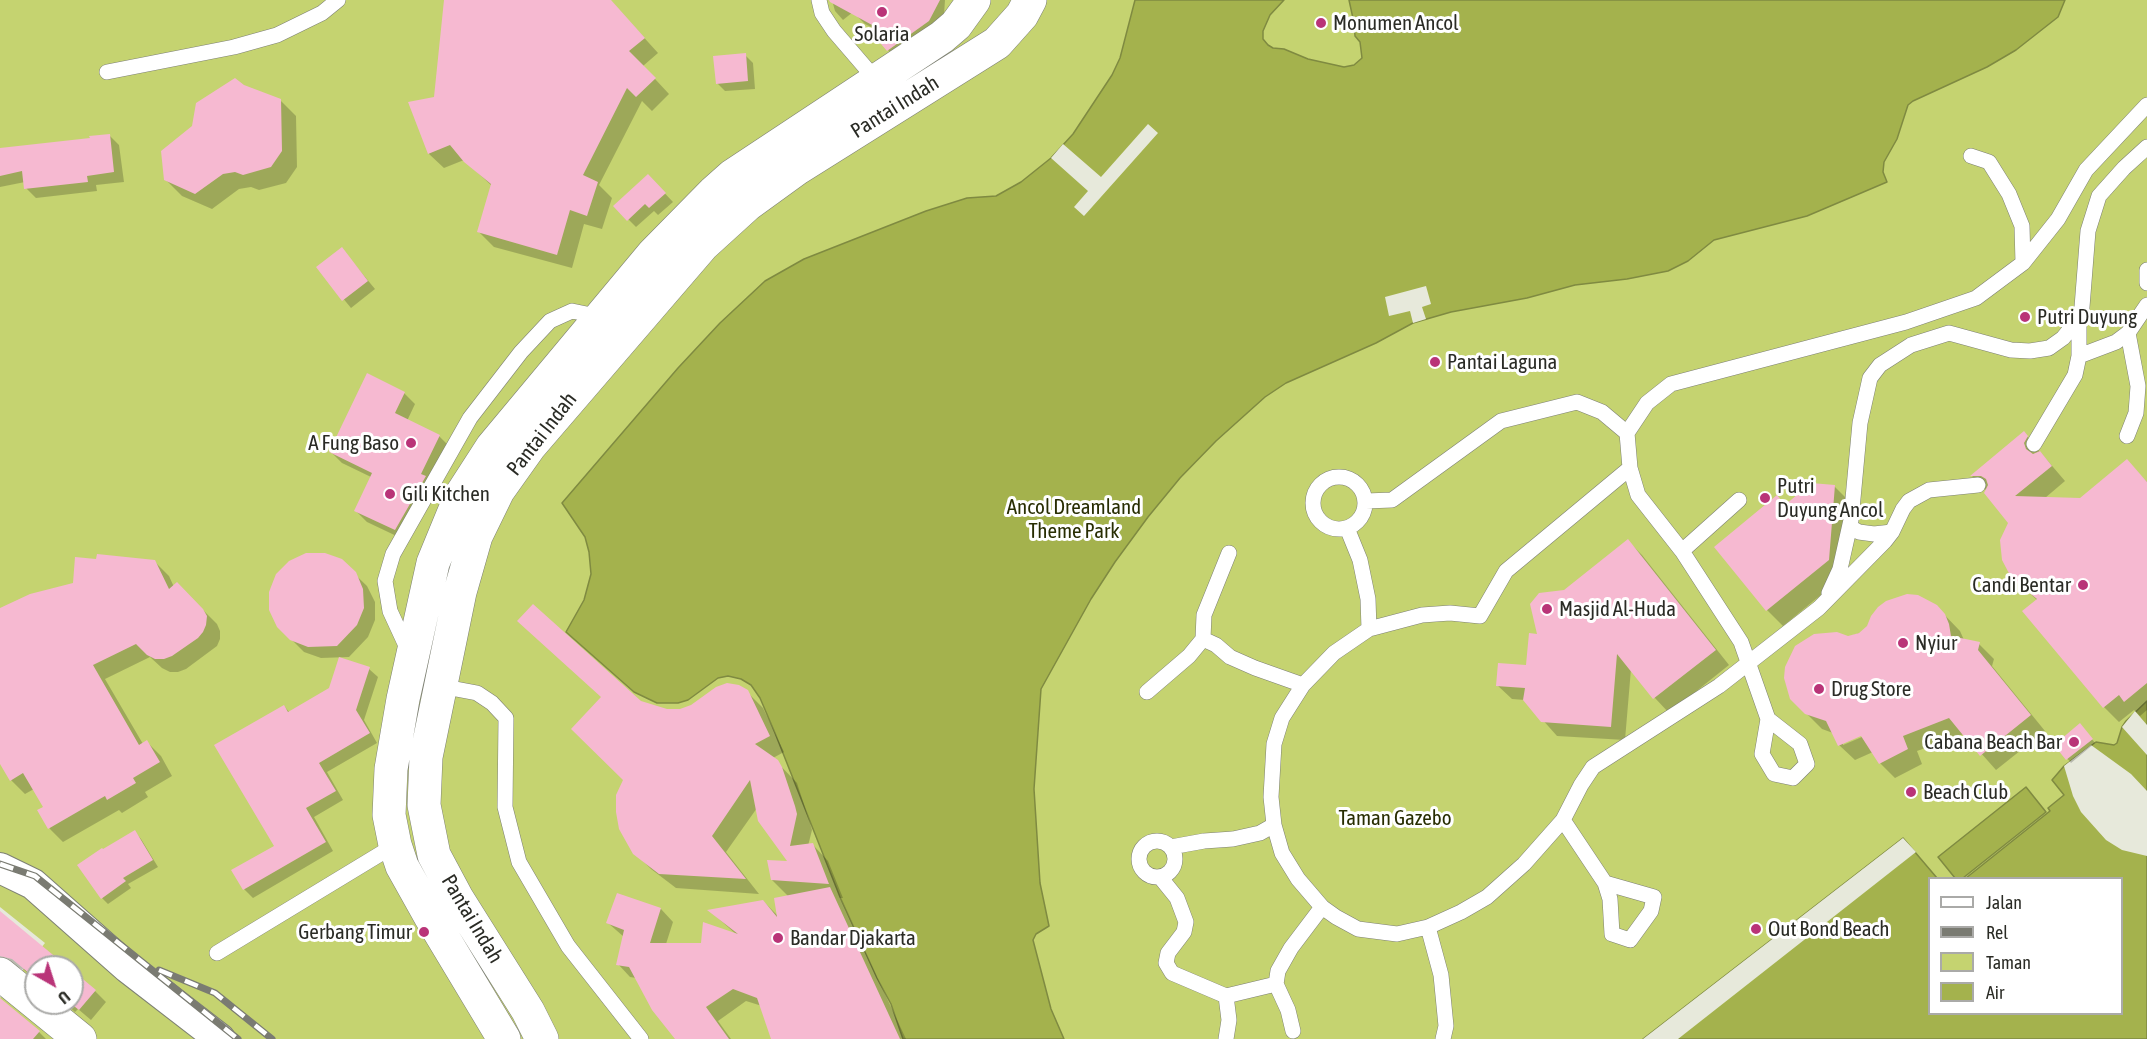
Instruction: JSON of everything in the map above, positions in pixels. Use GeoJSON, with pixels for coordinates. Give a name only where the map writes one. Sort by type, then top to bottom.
{"type":"FeatureCollection","features":[{"type":"Feature","properties":{"kind":"street","name":"Pantai Indah"},"geometry":{"type":"LineString","coordinates":[[504,1039],[402,866],[389,815],[391,769],[403,699],[433,563],[461,495],[492,447],[653,254],[732,176],[942,38],[956,25],[974,0]]}},
{"type":"Feature","properties":{"kind":"street","name":"Pantai Indah"},"geometry":{"type":"LineString","coordinates":[[542,1039],[528,1011],[457,898],[434,855],[424,805],[426,757],[460,592],[481,527],[498,490],[530,446],[587,377],[703,245],[747,205],[798,168],[997,43],[1022,15],[1030,0]]}},
{"type":"Feature","properties":{"kind":"street"},"geometry":{"type":"LineString","coordinates":[[0,868],[33,884],[128,968],[220,1039]]}},
{"type":"Feature","properties":{"kind":"street"},"geometry":{"type":"LineString","coordinates":[[0,974],[80,1039]]}},
{"type":"Feature","properties":{"kind":"lane"},"geometry":{"type":"LineString","coordinates":[[107,72],[234,47],[277,34],[322,13],[338,0]]}},
{"type":"Feature","properties":{"kind":"lane"},"geometry":{"type":"LineString","coordinates":[[819,0],[822,13],[834,31],[876,81]]}},
{"type":"Feature","properties":{"kind":"lane"},"geometry":{"type":"LineString","coordinates":[[1768,719],[1741,642],[1682,551],[1638,495],[1630,468],[1627,433],[1647,403],[1671,384],[1926,315],[1976,298],[2023,263],[2058,219],[2086,170],[2147,105]]}},
{"type":"Feature","properties":{"kind":"lane"},"geometry":{"type":"LineString","coordinates":[[2034,444],[2075,375],[2079,356],[2079,318],[2082,307],[2088,231],[2098,196],[2147,147]]}},
{"type":"Feature","properties":{"kind":"lane"},"geometry":{"type":"LineString","coordinates":[[1971,156],[1989,162],[2009,194],[2022,226],[2023,263]]}},
{"type":"Feature","properties":{"kind":"lane"},"geometry":{"type":"LineString","coordinates":[[2147,270],[2147,283]]}},
{"type":"Feature","properties":{"kind":"lane"},"geometry":{"type":"LineString","coordinates":[[2079,356],[2116,342],[2128,333],[2147,305]]}},
{"type":"Feature","properties":{"kind":"lane"},"geometry":{"type":"LineString","coordinates":[[412,658],[390,611],[385,581],[393,554],[470,418],[521,352],[550,321],[572,311],[602,317]]}},
{"type":"Feature","properties":{"kind":"lane"},"geometry":{"type":"LineString","coordinates":[[1827,599],[1839,569],[1850,527],[1860,423],[1870,378],[1880,366],[1911,345],[1949,333],[2011,350],[2030,351],[2049,348],[2063,338],[2079,318]]}},
{"type":"Feature","properties":{"kind":"lane"},"geometry":{"type":"LineString","coordinates":[[2127,435],[2136,413],[2138,386],[2128,333]]}},
{"type":"Feature","properties":{"kind":"lane"},"geometry":{"type":"LineString","coordinates":[[1366,501],[1392,500],[1501,420],[1577,402],[1602,412],[1627,433]]}},
{"type":"Feature","properties":{"kind":"lane"},"geometry":{"type":"LineString","coordinates":[[1630,468],[1506,572],[1480,616],[1450,613],[1422,615],[1369,629],[1334,653],[1303,685],[1282,718],[1274,744],[1271,797],[1282,852],[1298,879],[1322,908],[1358,929],[1397,934],[1428,927],[1461,912],[1498,888],[1538,850],[1563,820],[1581,785],[1598,763],[1749,665],[1819,608],[1892,532],[1909,501],[1929,490],[1978,485]]}},
{"type":"Feature","properties":{"kind":"lane"},"geometry":{"type":"LineString","coordinates":[[1334,476],[1349,477],[1360,486],[1366,501],[1360,520],[1347,528],[1332,529],[1320,522],[1312,503],[1322,483],[1334,476]]}},
{"type":"Feature","properties":{"kind":"lane"},"geometry":{"type":"LineString","coordinates":[[1682,551],[1739,500]]}},
{"type":"Feature","properties":{"kind":"lane"},"geometry":{"type":"LineString","coordinates":[[1850,527],[1859,532],[1874,534],[1892,532]]}},
{"type":"Feature","properties":{"kind":"lane"},"geometry":{"type":"LineString","coordinates":[[1347,528],[1360,560],[1368,599],[1369,629]]}},
{"type":"Feature","properties":{"kind":"lane"},"geometry":{"type":"LineString","coordinates":[[1147,692],[1189,656],[1203,639],[1204,615],[1229,553]]}},
{"type":"Feature","properties":{"kind":"lane"},"geometry":{"type":"LineString","coordinates":[[1203,639],[1216,645],[1230,657],[1303,685]]}},
{"type":"Feature","properties":{"kind":"lane"},"geometry":{"type":"LineString","coordinates":[[440,686],[477,693],[492,703],[506,718],[506,807],[519,862],[568,946],[641,1039]]}},
{"type":"Feature","properties":{"kind":"lane"},"geometry":{"type":"LineString","coordinates":[[1563,820],[1605,883]]}},
{"type":"Feature","properties":{"kind":"lane"},"geometry":{"type":"LineString","coordinates":[[1171,847],[1233,839],[1260,833],[1275,825]]}},
{"type":"Feature","properties":{"kind":"lane"},"geometry":{"type":"LineString","coordinates":[[1155,842],[1171,847],[1175,854],[1175,865],[1169,873],[1160,877],[1146,874],[1142,869],[1140,855],[1148,844],[1155,842]]}},
{"type":"Feature","properties":{"kind":"lane"},"geometry":{"type":"LineString","coordinates":[[217,953],[395,845]]}},
{"type":"Feature","properties":{"kind":"lane"},"geometry":{"type":"LineString","coordinates":[[1160,877],[1177,898],[1186,922],[1184,932],[1168,953],[1166,963],[1172,973],[1226,996],[1276,984]]}},
{"type":"Feature","properties":{"kind":"lane"},"geometry":{"type":"LineString","coordinates":[[1293,1031],[1288,1010],[1276,984],[1278,971],[1291,948],[1322,908]]}},
{"type":"Feature","properties":{"kind":"lane"},"geometry":{"type":"LineString","coordinates":[[1428,927],[1441,975],[1446,1026],[1443,1039]]}},
{"type":"Feature","properties":{"kind":"lane"},"geometry":{"type":"LineString","coordinates":[[1226,996],[1229,1020],[1226,1039]]}},
{"type":"Feature","properties":{"kind":"green space","name":"Ancol Dreamland Theme Park"},"geometry":{"type":"Polygon","coordinates":[[[0,0],[2147,0],[2147,1039],[0,1039],[0,998],[24,969],[24,1015],[84,1015],[84,955],[35,955],[45,943],[0,907],[0,0]]]}},
{"type":"Feature","properties":{"kind":"water"},"geometry":{"type":"Polygon","coordinates":[[[1135,0],[1284,0],[1270,15],[1263,31],[1263,39],[1268,45],[1308,59],[1344,67],[1354,65],[1362,58],[1360,42],[1355,36],[1349,0],[2065,0],[2058,17],[2016,50],[1987,67],[1908,105],[1897,139],[1884,162],[1883,172],[1887,182],[1807,216],[1714,240],[1688,261],[1668,271],[1627,279],[1575,285],[1527,298],[1451,312],[1413,323],[1376,343],[1286,383],[1265,397],[1216,441],[1180,478],[1148,517],[1091,599],[1041,689],[1034,789],[1040,883],[1049,926],[1036,934],[1033,940],[1051,1009],[1064,1039],[903,1039],[891,1004],[840,897],[760,698],[751,685],[741,679],[728,676],[718,678],[688,700],[678,703],[657,703],[634,692],[566,632],[584,600],[591,574],[585,537],[562,503],[678,368],[720,323],[765,281],[804,259],[926,211],[967,198],[996,196],[1021,182],[1051,158],[1073,134],[1112,75],[1120,58],[1135,0]]]}},
{"type":"Feature","properties":{"kind":"water"},"geometry":{"type":"Polygon","coordinates":[[[2147,701],[2147,1039],[1643,1039],[1903,838],[1936,877],[1928,877],[1928,1015],[2123,1015],[2123,877],[1967,877],[2050,811],[2048,808],[2064,795],[2052,780],[2064,766],[2096,742],[2114,745],[2117,743],[2126,721],[2147,701]]]}},
{"type":"Feature","properties":{"kind":"water"},"geometry":{"type":"Polygon","coordinates":[[[2026,787],[2046,812],[1964,877],[1954,877],[1938,857],[2026,787]]]}},
{"type":"Feature","properties":{"kind":"pier"},"geometry":{"type":"Polygon","coordinates":[[[1148,124],[1158,133],[1084,216],[1074,207],[1088,191],[1051,158],[1063,144],[1101,177],[1148,124]]]}},
{"type":"Feature","properties":{"kind":"pier"},"geometry":{"type":"Polygon","coordinates":[[[1426,286],[1431,304],[1422,307],[1426,319],[1413,323],[1410,311],[1389,316],[1385,297],[1426,286]]]}},
{"type":"Feature","properties":{"kind":"pier"},"geometry":{"type":"Polygon","coordinates":[[[2135,711],[2147,725],[2147,755],[2122,727],[2135,711]]]}},
{"type":"Feature","properties":{"kind":"pier"},"geometry":{"type":"Polygon","coordinates":[[[2091,745],[2131,774],[2147,791],[2147,856],[2122,850],[2106,840],[2081,812],[2073,796],[2064,766],[2091,745]]]}},
{"type":"Feature","properties":{"kind":"pier"},"geometry":{"type":"Polygon","coordinates":[[[1903,838],[1916,852],[1678,1039],[1643,1039],[1903,838]]]}},
{"type":"Feature","properties":{"kind":"building"},"geometry":{"type":"Polygon","coordinates":[[[444,0],[611,0],[645,38],[629,51],[656,78],[636,97],[627,88],[583,175],[598,182],[587,216],[570,210],[557,255],[477,232],[491,184],[464,162],[450,145],[428,154],[408,102],[434,97],[444,0]]]}},
{"type":"Feature","properties":{"kind":"building"},"geometry":{"type":"Polygon","coordinates":[[[829,0],[940,0],[929,21],[887,51],[876,38],[883,31],[829,0]]]}},
{"type":"Feature","properties":{"kind":"building"},"geometry":{"type":"Polygon","coordinates":[[[746,53],[748,81],[716,84],[713,56],[746,53]]]}},
{"type":"Feature","properties":{"kind":"building"},"geometry":{"type":"Polygon","coordinates":[[[235,78],[244,85],[281,99],[282,151],[271,167],[243,175],[235,172],[223,174],[195,194],[164,180],[161,151],[192,126],[196,103],[235,78]]]}},
{"type":"Feature","properties":{"kind":"building"},"geometry":{"type":"Polygon","coordinates":[[[110,134],[114,172],[87,176],[88,182],[24,189],[22,171],[0,176],[0,148],[110,134]]]}},
{"type":"Feature","properties":{"kind":"building"},"geometry":{"type":"Polygon","coordinates":[[[648,174],[666,193],[649,208],[645,204],[627,221],[613,206],[648,174]]]}},
{"type":"Feature","properties":{"kind":"building"},"geometry":{"type":"Polygon","coordinates":[[[342,247],[368,281],[342,301],[316,267],[342,247]]]}},
{"type":"Feature","properties":{"kind":"building"},"geometry":{"type":"Polygon","coordinates":[[[367,373],[405,392],[395,413],[440,435],[421,474],[426,476],[395,530],[354,511],[372,473],[329,452],[367,373]]]}},
{"type":"Feature","properties":{"kind":"building","name":"Candi Bentar"},"geometry":{"type":"Polygon","coordinates":[[[2024,431],[2028,436],[2024,443],[2026,449],[2033,454],[2040,451],[2052,466],[2015,496],[2080,498],[2127,459],[2147,482],[2147,683],[2124,702],[2119,695],[2103,708],[2022,611],[2037,599],[2012,579],[2002,560],[2000,540],[2008,523],[1984,493],[1988,485],[1986,479],[1981,476],[1970,476],[2024,431]]]}},
{"type":"Feature","properties":{"kind":"building"},"geometry":{"type":"Polygon","coordinates":[[[1811,483],[1835,485],[1829,560],[1766,611],[1714,547],[1777,495],[1785,505],[1811,483]]]}},
{"type":"Feature","properties":{"kind":"building"},"geometry":{"type":"Polygon","coordinates":[[[1628,539],[1716,650],[1653,699],[1617,654],[1611,727],[1541,722],[1523,700],[1525,688],[1496,686],[1498,663],[1526,665],[1529,633],[1537,634],[1530,604],[1539,593],[1564,590],[1628,539]]]}},
{"type":"Feature","properties":{"kind":"building"},"geometry":{"type":"Polygon","coordinates":[[[306,553],[325,553],[342,559],[356,572],[363,589],[364,608],[357,625],[337,646],[308,647],[290,640],[277,627],[269,610],[269,592],[276,574],[289,561],[306,553]]]}},
{"type":"Feature","properties":{"kind":"building"},"geometry":{"type":"Polygon","coordinates":[[[97,554],[155,560],[169,589],[177,582],[203,609],[207,616],[206,625],[198,638],[164,659],[155,659],[147,655],[136,644],[93,665],[139,745],[147,740],[160,762],[133,778],[136,783],[107,800],[105,796],[48,829],[37,810],[43,807],[23,773],[10,781],[0,764],[0,608],[30,594],[73,583],[75,557],[96,559],[97,554]]]}},
{"type":"Feature","properties":{"kind":"building"},"geometry":{"type":"Polygon","coordinates":[[[1907,594],[1918,595],[1937,605],[1945,614],[1951,636],[1980,642],[1978,650],[2031,715],[1980,756],[1949,718],[1903,736],[1908,749],[1879,764],[1861,736],[1838,746],[1826,721],[1805,714],[1790,699],[1784,678],[1785,667],[1795,646],[1814,634],[1837,632],[1848,636],[1859,633],[1867,626],[1878,607],[1886,601],[1907,594]]]}},
{"type":"Feature","properties":{"kind":"building"},"geometry":{"type":"Polygon","coordinates":[[[533,604],[641,701],[667,709],[680,709],[691,705],[716,687],[727,683],[739,685],[748,690],[770,736],[755,744],[778,760],[795,806],[797,814],[790,846],[813,843],[829,884],[771,880],[767,860],[787,861],[758,821],[750,780],[712,836],[746,879],[659,874],[633,854],[619,829],[616,812],[616,795],[623,780],[571,729],[601,697],[517,621],[533,604]]]}},
{"type":"Feature","properties":{"kind":"building"},"geometry":{"type":"Polygon","coordinates":[[[339,657],[370,667],[356,710],[370,733],[319,763],[336,791],[306,808],[326,842],[243,890],[231,870],[274,846],[214,745],[284,705],[288,712],[329,688],[339,657]]]}},
{"type":"Feature","properties":{"kind":"building"},"geometry":{"type":"Polygon","coordinates":[[[2080,723],[2093,739],[2066,760],[2054,745],[2080,723]]]}},
{"type":"Feature","properties":{"kind":"building"},"geometry":{"type":"Polygon","coordinates":[[[135,830],[153,860],[123,878],[126,881],[101,899],[77,865],[135,830]]]}},
{"type":"Feature","properties":{"kind":"building"},"geometry":{"type":"Polygon","coordinates":[[[830,887],[900,1039],[771,1039],[757,998],[733,989],[706,1007],[729,1039],[675,1039],[652,1010],[629,967],[616,965],[624,930],[606,923],[617,893],[661,908],[650,943],[701,943],[703,922],[738,934],[707,910],[763,900],[777,917],[774,898],[830,887]]]}},
{"type":"Feature","properties":{"kind":"building"},"geometry":{"type":"Polygon","coordinates":[[[0,911],[53,955],[24,955],[24,969],[12,959],[0,956],[0,911]]]}},
{"type":"Feature","properties":{"kind":"building"},"geometry":{"type":"Polygon","coordinates":[[[84,980],[96,990],[84,1004],[84,980]]]}},
{"type":"Feature","properties":{"kind":"building"},"geometry":{"type":"Polygon","coordinates":[[[0,998],[40,1031],[33,1039],[0,1039],[0,998]]]}},
{"type":"Feature","properties":{"kind":"railway"},"geometry":{"type":"LineString","coordinates":[[0,864],[35,876],[238,1039]]}},
{"type":"Feature","properties":{"kind":"railway"},"geometry":{"type":"LineString","coordinates":[[159,970],[215,993],[272,1039]]}},
{"type":"Feature","properties":{"kind":"place","name":"Solaria"},"geometry":{"type":"Point","coordinates":[882,12]}},
{"type":"Feature","properties":{"kind":"place","name":"Monumen Ancol"},"geometry":{"type":"Point","coordinates":[1321,23]}},
{"type":"Feature","properties":{"kind":"place","name":"Putri Duyung"},"geometry":{"type":"Point","coordinates":[2025,317]}},
{"type":"Feature","properties":{"kind":"place","name":"Pantai Laguna"},"geometry":{"type":"Point","coordinates":[1435,362]}},
{"type":"Feature","properties":{"kind":"place","name":"A Fung Baso"},"geometry":{"type":"Point","coordinates":[411,443]}},
{"type":"Feature","properties":{"kind":"place","name":"Gili Kitchen"},"geometry":{"type":"Point","coordinates":[390,494]}},
{"type":"Feature","properties":{"kind":"place","name":"Putri Duyung Ancol"},"geometry":{"type":"Point","coordinates":[1765,498]}},
{"type":"Feature","properties":{"kind":"place","name":"Candi Bentar"},"geometry":{"type":"Point","coordinates":[2083,585]}},
{"type":"Feature","properties":{"kind":"place","name":"Masjid Al-Huda"},"geometry":{"type":"Point","coordinates":[1547,609]}},
{"type":"Feature","properties":{"kind":"place","name":"Nyiur"},"geometry":{"type":"Point","coordinates":[1903,643]}},
{"type":"Feature","properties":{"kind":"place","name":"Drug Store"},"geometry":{"type":"Point","coordinates":[1819,689]}},
{"type":"Feature","properties":{"kind":"place","name":"Cabana Beach Bar"},"geometry":{"type":"Point","coordinates":[2074,742]}},
{"type":"Feature","properties":{"kind":"place","name":"Beach Club"},"geometry":{"type":"Point","coordinates":[1911,792]}},
{"type":"Feature","properties":{"kind":"place","name":"Out Bond Beach"},"geometry":{"type":"Point","coordinates":[1756,929]}},
{"type":"Feature","properties":{"kind":"place","name":"Gerbang Timur"},"geometry":{"type":"Point","coordinates":[424,932]}},
{"type":"Feature","properties":{"kind":"place","name":"Bandar Djakarta"},"geometry":{"type":"Point","coordinates":[778,938]}},
{"type":"Feature","properties":{"kind":"park label","name":"Taman Gazebo"},"geometry":{"type":"Point","coordinates":[1395,818]}}]}
